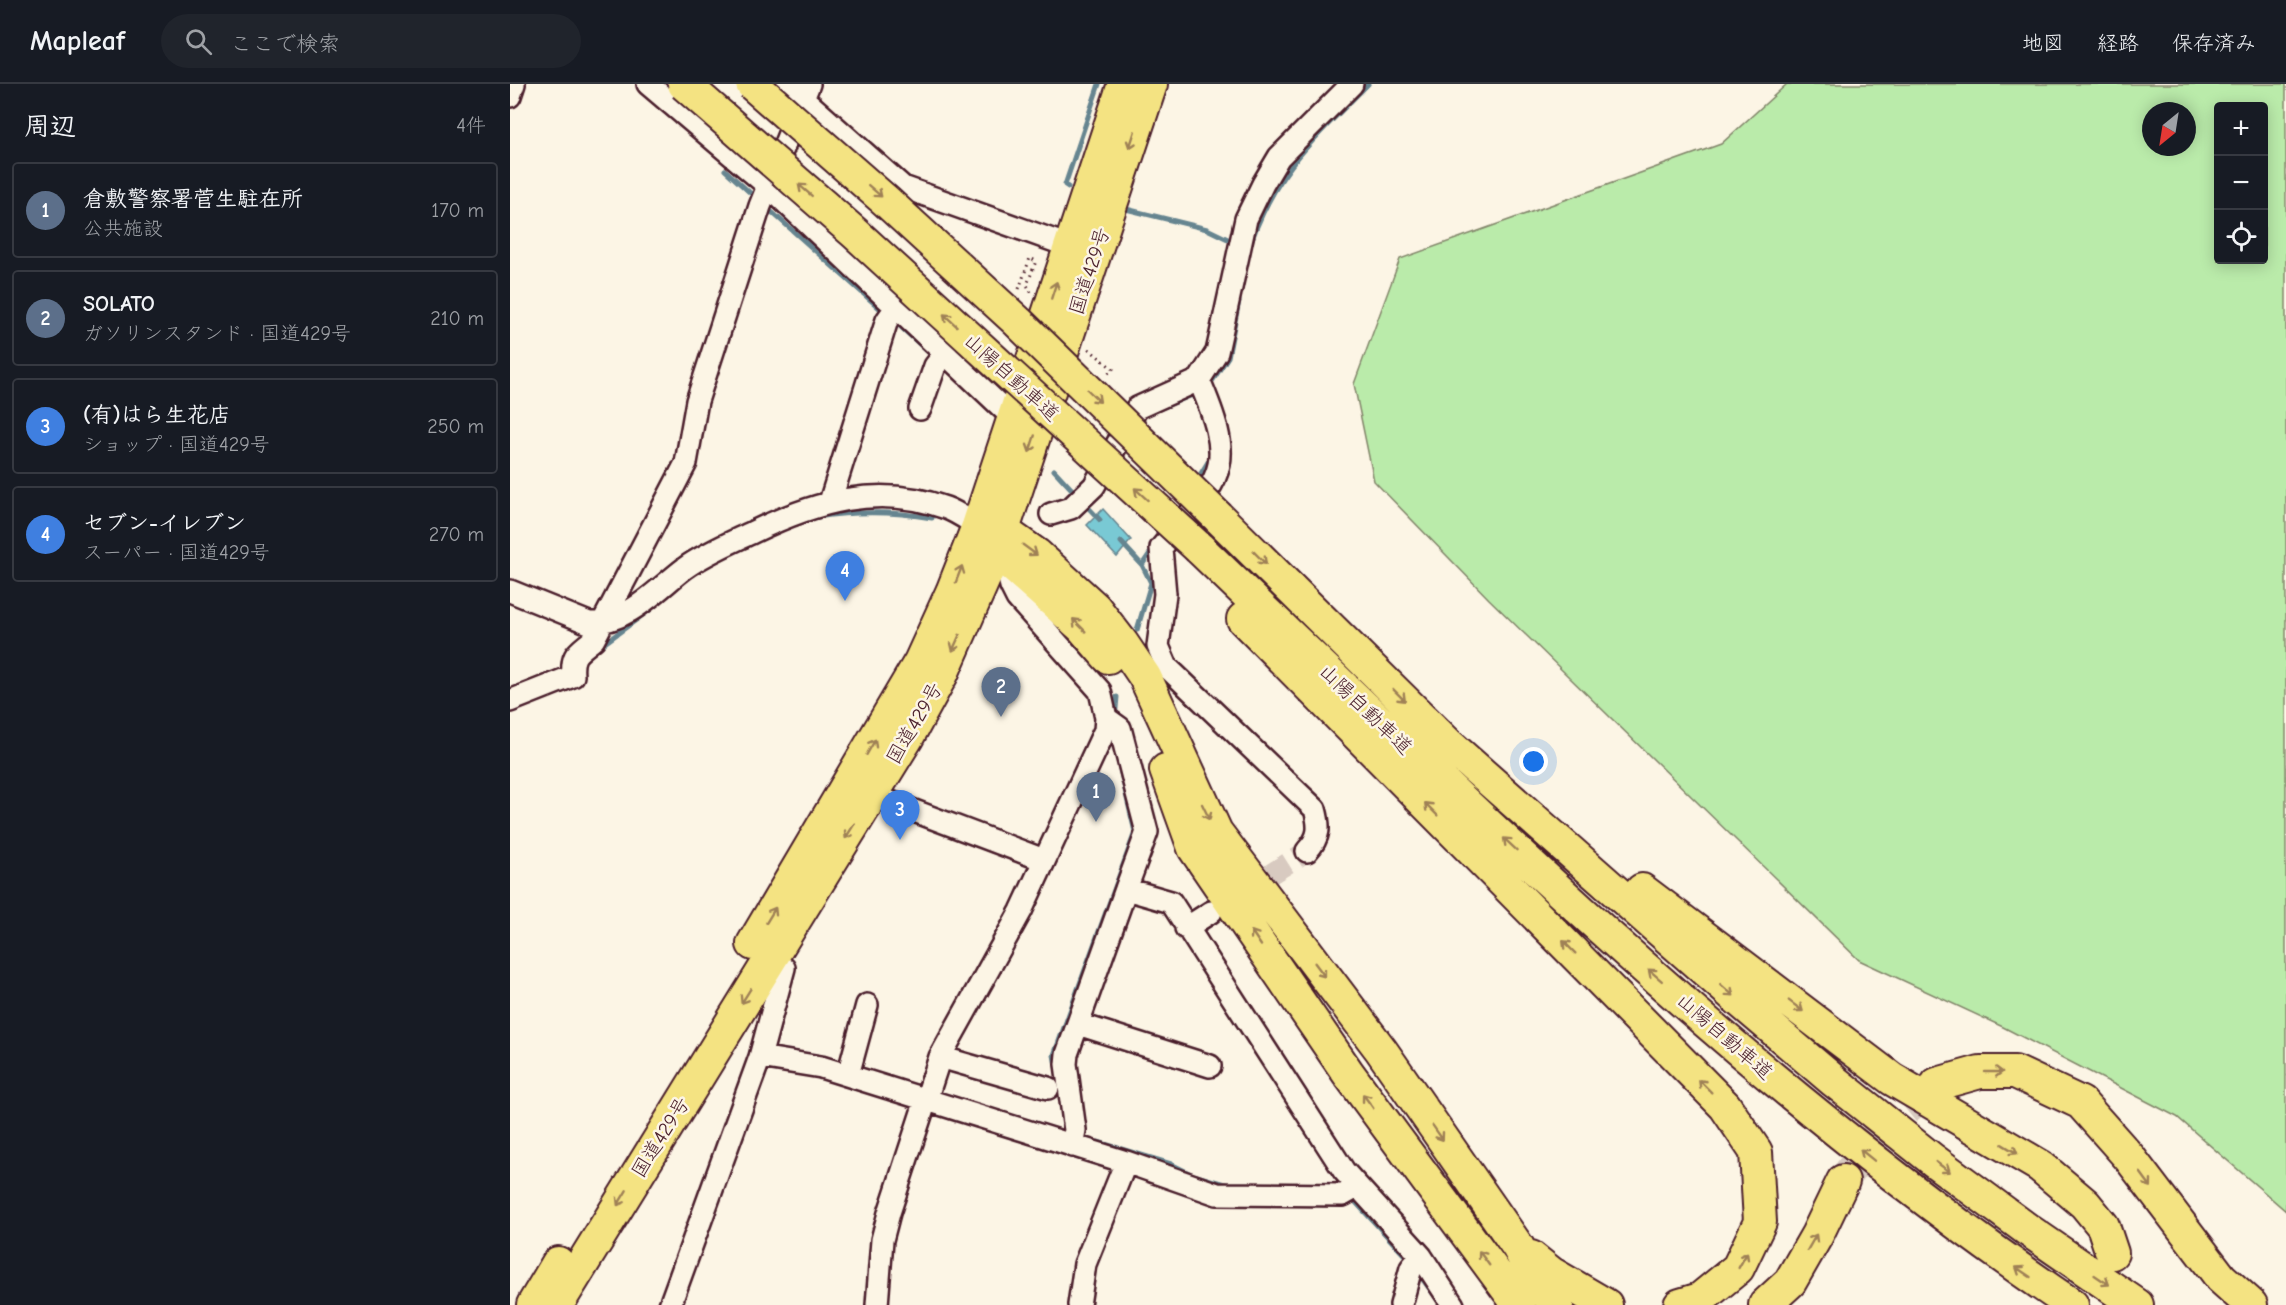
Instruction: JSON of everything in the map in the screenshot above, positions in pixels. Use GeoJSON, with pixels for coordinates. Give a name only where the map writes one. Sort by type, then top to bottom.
{"type":"FeatureCollection","features":[{"type":"Feature","properties":{"kind":"highway","name":"山陽自動車道"},"geometry":{"type":"LineString","coordinates":[[684,84],[856,234],[1199,548],[1443,782],[1718,1031],[1811,1111],[1910,1189],[2072,1305]]}},
{"type":"Feature","properties":{"kind":"highway","name":"山陽自動車道"},"geometry":{"type":"LineString","coordinates":[[752,84],[886,201],[1018,322],[1448,743],[1608,886],[1834,1081],[1981,1195],[2137,1305]]}},
{"type":"Feature","properties":{"kind":"highway","name":"国道429号"},"geometry":{"type":"LineString","coordinates":[[557,1305],[760,953],[920,662],[953,588],[995,541],[1013,418],[1124,84]]}},
{"type":"Feature","properties":{"kind":"highway","name":"国道429号"},"geometry":{"type":"LineString","coordinates":[[532,1305],[760,953],[872,795],[942,674],[995,541],[1151,84]]}},
{"type":"Feature","properties":{"kind":"highway"},"geometry":{"type":"LineString","coordinates":[[995,541],[1037,555],[1095,608],[1122,643],[1145,677],[1216,832],[1380,1050],[1518,1247],[1537,1284],[1557,1305]]}},
{"type":"Feature","properties":{"kind":"highway"},"geometry":{"type":"LineString","coordinates":[[995,541],[1082,627],[1133,692],[1151,725],[1194,849],[1347,1073],[1519,1305]]}},
{"type":"Feature","properties":{"kind":"highway"},"geometry":{"type":"LineString","coordinates":[[1199,548],[1212,588],[1725,1106],[1756,1152],[1760,1222],[1751,1244],[1738,1268],[1700,1299],[1680,1305]]}},
{"type":"Feature","properties":{"kind":"highway"},"geometry":{"type":"LineString","coordinates":[[1448,743],[1892,1079],[2040,1166],[2085,1204],[2103,1226],[2112,1253]]}},
{"type":"Feature","properties":{"kind":"highway"},"geometry":{"type":"LineString","coordinates":[[1937,1084],[1980,1072],[2015,1072],[2081,1103],[2129,1157],[2221,1278],[2251,1305]]}},
{"type":"Feature","properties":{"kind":"highway"},"geometry":{"type":"LineString","coordinates":[[1765,1305],[1790,1282],[1817,1235],[1843,1181]]}},
{"type":"Feature","properties":{"kind":"highway"},"geometry":{"type":"LineString","coordinates":[[1518,1247],[1551,1273],[1606,1305]]}},
{"type":"Feature","properties":{"kind":"street"},"geometry":{"type":"LineString","coordinates":[[510,96],[514,84]]}},
{"type":"Feature","properties":{"kind":"street"},"geometry":{"type":"LineString","coordinates":[[648,84],[764,196],[941,359],[1013,418]]}},
{"type":"Feature","properties":{"kind":"street"},"geometry":{"type":"LineString","coordinates":[[787,84],[806,91],[903,187],[1069,246]]}},
{"type":"Feature","properties":{"kind":"street"},"geometry":{"type":"LineString","coordinates":[[1051,514],[1081,500],[1094,486],[1137,408],[1199,380],[1217,352],[1243,230],[1263,184],[1280,157],[1352,84]]}},
{"type":"Feature","properties":{"kind":"street"},"geometry":{"type":"LineString","coordinates":[[510,701],[573,676],[574,656],[594,639],[686,463],[697,401],[764,196],[806,91]]}},
{"type":"Feature","properties":{"kind":"street"},"geometry":{"type":"LineString","coordinates":[[830,502],[892,313]]}},
{"type":"Feature","properties":{"kind":"street"},"geometry":{"type":"LineString","coordinates":[[920,409],[941,359]]}},
{"type":"Feature","properties":{"kind":"street"},"geometry":{"type":"LineString","coordinates":[[1199,380],[1210,406],[1221,446],[1220,468],[1214,485],[1161,548],[1165,594],[1158,646],[1167,666],[1315,809],[1320,826],[1317,841],[1307,851]]}},
{"type":"Feature","properties":{"kind":"street"},"geometry":{"type":"LineString","coordinates":[[510,591],[589,623],[603,623],[624,616],[687,567],[788,515],[830,502],[868,496],[904,499],[946,508],[995,541],[1017,598],[1100,691],[1131,764],[1147,832],[1078,1024],[1066,1064],[1074,1138]]}},
{"type":"Feature","properties":{"kind":"street"},"geometry":{"type":"LineString","coordinates":[[877,1305],[882,1240],[889,1212],[940,1057],[1021,911],[1111,721]]}},
{"type":"Feature","properties":{"kind":"street"},"geometry":{"type":"LineString","coordinates":[[872,795],[1044,860]]}},
{"type":"Feature","properties":{"kind":"street"},"geometry":{"type":"LineString","coordinates":[[1126,889],[1171,902],[1344,1171],[1350,1192],[1416,1261],[1453,1305]]}},
{"type":"Feature","properties":{"kind":"street"},"geometry":{"type":"LineString","coordinates":[[1186,928],[1210,912]]}},
{"type":"Feature","properties":{"kind":"street"},"geometry":{"type":"LineString","coordinates":[[670,1305],[760,1057],[784,968],[760,953]]}},
{"type":"Feature","properties":{"kind":"street"},"geometry":{"type":"LineString","coordinates":[[848,1075],[867,1005]]}},
{"type":"Feature","properties":{"kind":"street"},"geometry":{"type":"LineString","coordinates":[[1078,1024],[1210,1066]]}},
{"type":"Feature","properties":{"kind":"street"},"geometry":{"type":"LineString","coordinates":[[760,1057],[821,1067],[925,1100],[1074,1138],[1126,1162],[1217,1194],[1350,1192]]}},
{"type":"Feature","properties":{"kind":"street"},"geometry":{"type":"LineString","coordinates":[[940,1057],[1048,1088]]}},
{"type":"Feature","properties":{"kind":"street"},"geometry":{"type":"LineString","coordinates":[[1079,1305],[1085,1264],[1126,1162]]}},
{"type":"Feature","properties":{"kind":"street"},"geometry":{"type":"LineString","coordinates":[[1401,1305],[1416,1261]]}},
{"type":"Feature","properties":{"kind":"path"},"geometry":{"type":"LineString","coordinates":[[1019,289],[1030,258],[1036,261],[1027,285]]}},
{"type":"Feature","properties":{"kind":"path"},"geometry":{"type":"LineString","coordinates":[[1086,347],[1095,352],[1113,369],[1108,375],[1106,372]]}},
{"type":"Feature","properties":{"kind":"green space"},"geometry":{"type":"Polygon","coordinates":[[[1787,84],[2286,84],[2286,1211],[2177,1117],[2003,1027],[1859,960],[1489,599],[1374,481],[1354,384],[1400,259],[1721,144],[1787,84]]]}},
{"type":"Feature","properties":{"kind":"water"},"geometry":{"type":"Polygon","coordinates":[[[1103,509],[1131,540],[1117,557],[1087,525],[1103,509]]]}},
{"type":"Feature","properties":{"kind":"waterway"},"geometry":{"type":"LineString","coordinates":[[1068,187],[1065,185],[1099,84]]}},
{"type":"Feature","properties":{"kind":"waterway"},"geometry":{"type":"LineString","coordinates":[[1251,242],[1261,216],[1285,174],[1315,138],[1368,84]]}},
{"type":"Feature","properties":{"kind":"waterway"},"geometry":{"type":"LineString","coordinates":[[725,170],[758,200]]}},
{"type":"Feature","properties":{"kind":"waterway"},"geometry":{"type":"LineString","coordinates":[[765,206],[886,314]]}},
{"type":"Feature","properties":{"kind":"waterway"},"geometry":{"type":"LineString","coordinates":[[1126,209],[1207,229],[1234,242]]}},
{"type":"Feature","properties":{"kind":"waterway"},"geometry":{"type":"LineString","coordinates":[[1213,380],[1228,357],[1239,301]]}},
{"type":"Feature","properties":{"kind":"waterway"},"geometry":{"type":"LineString","coordinates":[[893,320],[928,352]]}},
{"type":"Feature","properties":{"kind":"waterway"},"geometry":{"type":"LineString","coordinates":[[1152,412],[1190,396],[1197,396]]}},
{"type":"Feature","properties":{"kind":"waterway"},"geometry":{"type":"LineString","coordinates":[[1195,483],[1211,457]]}},
{"type":"Feature","properties":{"kind":"waterway"},"geometry":{"type":"LineString","coordinates":[[1054,470],[1078,496]]}},
{"type":"Feature","properties":{"kind":"waterway"},"geometry":{"type":"LineString","coordinates":[[1084,503],[1100,520]]}},
{"type":"Feature","properties":{"kind":"waterway"},"geometry":{"type":"LineString","coordinates":[[817,517],[874,513],[932,518]]}},
{"type":"Feature","properties":{"kind":"waterway"},"geometry":{"type":"LineString","coordinates":[[1121,542],[1142,565]]}},
{"type":"Feature","properties":{"kind":"waterway"},"geometry":{"type":"LineString","coordinates":[[1137,630],[1151,583],[1142,565],[1155,546]]}},
{"type":"Feature","properties":{"kind":"waterway"},"geometry":{"type":"LineString","coordinates":[[598,648],[651,609]]}},
{"type":"Feature","properties":{"kind":"waterway"},"geometry":{"type":"LineString","coordinates":[[1115,719],[1117,697]]}},
{"type":"Feature","properties":{"kind":"waterway"},"geometry":{"type":"LineString","coordinates":[[1057,1071],[1054,1055],[1135,832],[1120,769]]}},
{"type":"Feature","properties":{"kind":"waterway"},"geometry":{"type":"LineString","coordinates":[[1098,1142],[1171,1164],[1193,1175],[1228,1185]]}},
{"type":"Feature","properties":{"kind":"waterway"},"geometry":{"type":"LineString","coordinates":[[1350,1196],[1411,1262]]}},
{"type":"Feature","properties":{"kind":"waterway"},"geometry":{"type":"LineString","coordinates":[[1416,1270],[1437,1299]]}},
{"type":"Feature","properties":{"kind":"tunnel"},"geometry":{"type":"LineString","coordinates":[[1244,891],[1307,851]]}},
{"type":"Feature","properties":{"kind":"tunnel"},"geometry":{"type":"LineString","coordinates":[[1843,1181],[1883,1127],[1937,1084]]}},
{"type":"Feature","properties":{"kind":"place","name":"セブン-イレブン"},"geometry":{"type":"Point","coordinates":[845,601]}},
{"type":"Feature","properties":{"kind":"place","name":"SOLATO"},"geometry":{"type":"Point","coordinates":[1001,717]}},
{"type":"Feature","properties":{"kind":"place","name":"倉敷警察署菅生駐在所"},"geometry":{"type":"Point","coordinates":[1096,822]}},
{"type":"Feature","properties":{"kind":"place","name":"(有)はら生花店"},"geometry":{"type":"Point","coordinates":[900,840]}}]}
